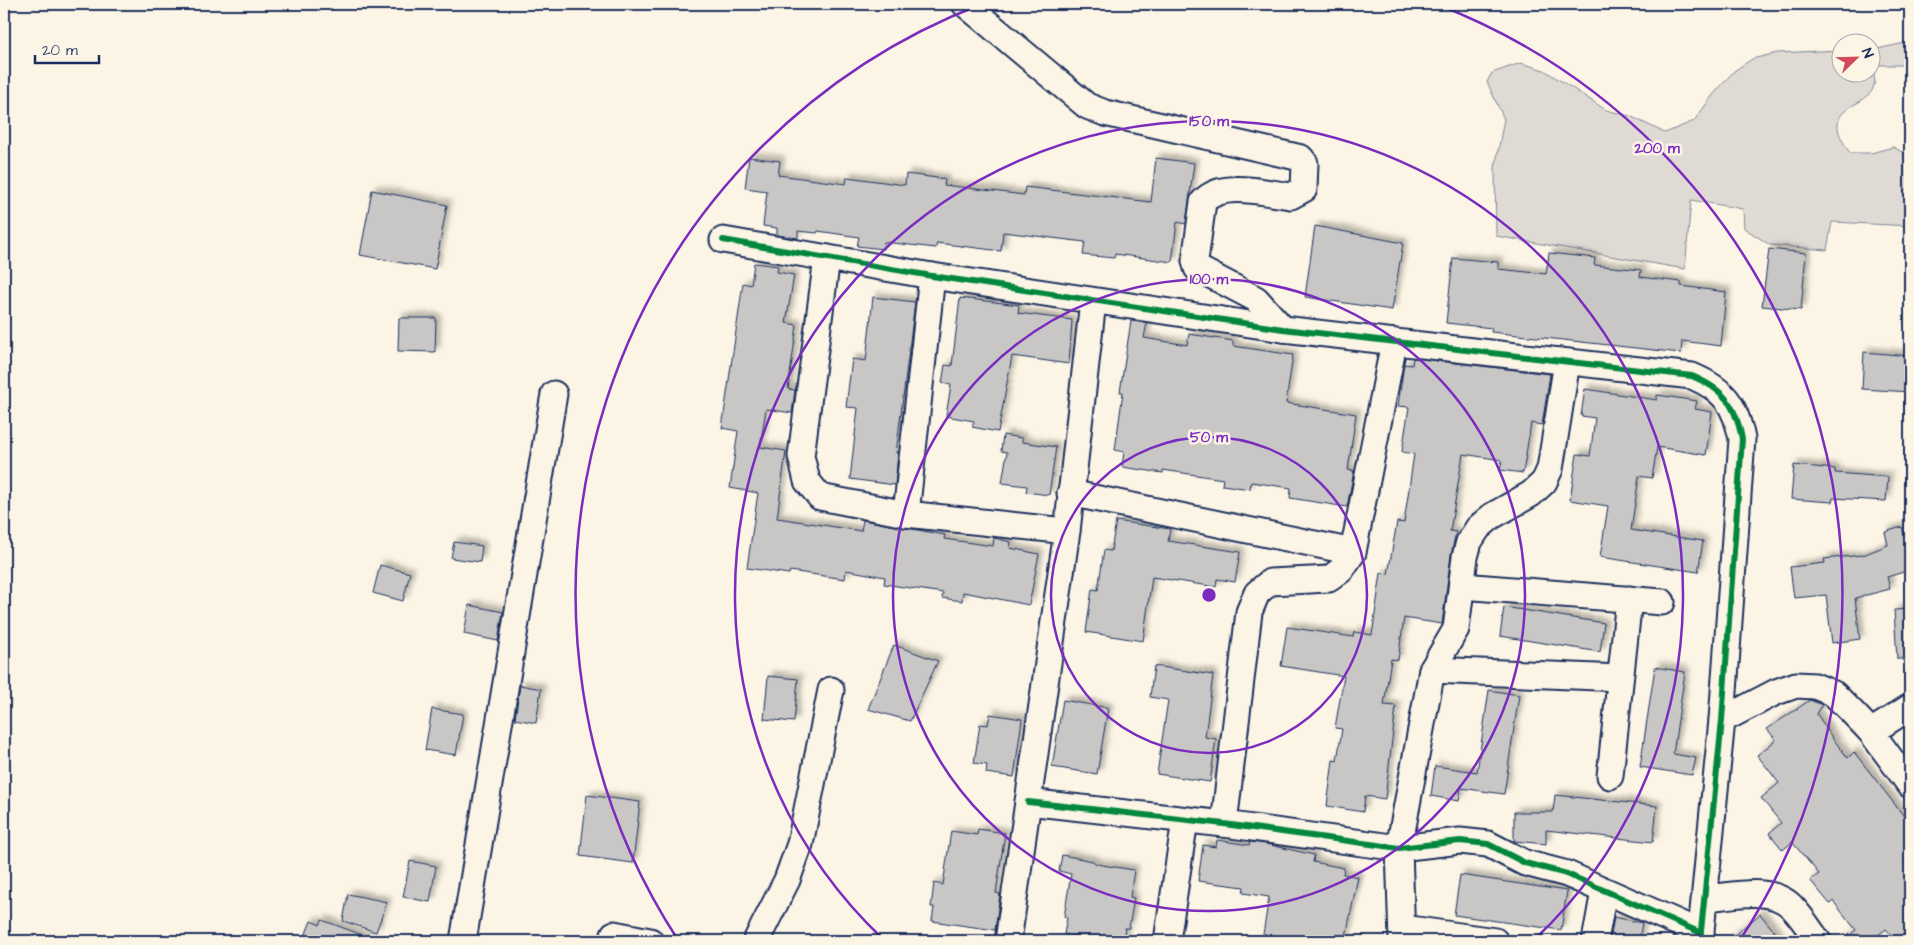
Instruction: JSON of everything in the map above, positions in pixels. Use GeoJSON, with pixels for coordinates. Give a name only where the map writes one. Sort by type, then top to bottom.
{"type":"FeatureCollection","features":[{"type":"Feature","properties":{"kind":"street"},"geometry":{"type":"LineString","coordinates":[[965,4],[1087,106],[1105,113],[1301,158],[1304,163],[1304,189],[1299,193],[1291,196],[1222,190],[1207,196],[1203,202],[1195,261],[1202,272],[1256,299],[1283,329]]}},
{"type":"Feature","properties":{"kind":"street"},"geometry":{"type":"LineString","coordinates":[[722,240],[932,276],[1283,329],[1692,376],[1711,384],[1726,397],[1737,416],[1742,439],[1722,720],[1701,937],[1567,874],[1524,863],[1488,844],[1460,841],[1400,848],[1224,824],[1028,802]]}},
{"type":"Feature","properties":{"kind":"street"},"geometry":{"type":"LineString","coordinates":[[827,258],[801,456],[807,481],[820,497],[906,514],[1067,532]]}},
{"type":"Feature","properties":{"kind":"street"},"geometry":{"type":"LineString","coordinates":[[906,514],[932,276]]}},
{"type":"Feature","properties":{"kind":"street"},"geometry":{"type":"LineString","coordinates":[[1008,941],[1067,532],[1092,301]]}},
{"type":"Feature","properties":{"kind":"street"},"geometry":{"type":"LineString","coordinates":[[1224,824],[1249,612],[1258,593],[1270,582],[1329,579],[1341,570],[1353,552],[1394,342]]}},
{"type":"Feature","properties":{"kind":"street"},"geometry":{"type":"LineString","coordinates":[[1495,941],[1403,934],[1400,848],[1432,670],[1456,629],[1465,557],[1469,542],[1478,528],[1492,516],[1531,494],[1544,482],[1550,470],[1567,362]]}},
{"type":"Feature","properties":{"kind":"street"},"geometry":{"type":"LineString","coordinates":[[463,941],[554,394]]}},
{"type":"Feature","properties":{"kind":"street"},"geometry":{"type":"LineString","coordinates":[[1070,493],[1353,552]]}},
{"type":"Feature","properties":{"kind":"street"},"geometry":{"type":"LineString","coordinates":[[1462,586],[1662,602]]}},
{"type":"Feature","properties":{"kind":"street"},"geometry":{"type":"LineString","coordinates":[[1610,776],[1629,599]]}},
{"type":"Feature","properties":{"kind":"street"},"geometry":{"type":"LineString","coordinates":[[1432,670],[1620,678]]}},
{"type":"Feature","properties":{"kind":"street"},"geometry":{"type":"LineString","coordinates":[[1722,720],[1776,692],[1796,685],[1815,686],[1834,694],[1871,732],[1910,785]]}},
{"type":"Feature","properties":{"kind":"street"},"geometry":{"type":"LineString","coordinates":[[756,941],[787,880],[800,844],[831,690]]}},
{"type":"Feature","properties":{"kind":"street"},"geometry":{"type":"LineString","coordinates":[[1871,732],[1910,707]]}},
{"type":"Feature","properties":{"kind":"street"},"geometry":{"type":"LineString","coordinates":[[1167,941],[1185,820]]}},
{"type":"Feature","properties":{"kind":"street"},"geometry":{"type":"LineString","coordinates":[[1595,941],[1604,891]]}},
{"type":"Feature","properties":{"kind":"street"},"geometry":{"type":"LineString","coordinates":[[1706,898],[1760,893],[1777,896],[1792,907],[1818,941]]}},
{"type":"Feature","properties":{"kind":"street"},"geometry":{"type":"LineString","coordinates":[[614,934],[650,941]]}},
{"type":"Feature","properties":{"kind":"shaded area"},"geometry":{"type":"Polygon","coordinates":[[[1910,42],[1910,65],[1882,65],[1882,48],[1910,42]]]}},
{"type":"Feature","properties":{"kind":"shaded area"},"geometry":{"type":"Polygon","coordinates":[[[1832,50],[1832,82],[1875,82],[1873,89],[1868,96],[1846,110],[1841,116],[1838,128],[1850,153],[1871,153],[1893,147],[1910,156],[1910,226],[1832,222],[1827,250],[1770,245],[1744,228],[1743,209],[1691,200],[1685,269],[1496,236],[1495,168],[1504,119],[1487,82],[1492,73],[1521,63],[1544,70],[1606,110],[1630,116],[1665,133],[1694,121],[1734,71],[1752,59],[1777,53],[1832,50]]]}},
{"type":"Feature","properties":{"kind":"building"},"geometry":{"type":"Polygon","coordinates":[[[749,157],[780,161],[778,175],[846,184],[847,177],[905,185],[906,174],[945,179],[944,185],[1024,195],[1025,187],[1151,202],[1156,158],[1194,163],[1186,224],[1177,222],[1172,262],[1115,254],[1114,258],[1083,255],[1085,242],[1003,232],[1001,251],[937,243],[936,248],[884,242],[883,249],[857,246],[859,237],[818,231],[817,233],[798,231],[798,238],[777,235],[777,228],[763,226],[767,191],[745,188],[749,157]]]}},
{"type":"Feature","properties":{"kind":"building"},"geometry":{"type":"Polygon","coordinates":[[[372,190],[447,205],[435,269],[360,255],[372,190]]]}},
{"type":"Feature","properties":{"kind":"building"},"geometry":{"type":"Polygon","coordinates":[[[1315,226],[1403,243],[1392,310],[1305,297],[1315,226]]]}},
{"type":"Feature","properties":{"kind":"building"},"geometry":{"type":"Polygon","coordinates":[[[1769,249],[1806,253],[1801,310],[1762,306],[1769,249]]]}},
{"type":"Feature","properties":{"kind":"building"},"geometry":{"type":"Polygon","coordinates":[[[1549,253],[1595,258],[1594,265],[1641,270],[1640,277],[1681,282],[1681,286],[1726,292],[1721,346],[1682,341],[1681,353],[1491,332],[1492,328],[1446,323],[1453,258],[1498,262],[1498,269],[1546,274],[1549,253]]]}},
{"type":"Feature","properties":{"kind":"building"},"geometry":{"type":"Polygon","coordinates":[[[754,263],[778,266],[777,272],[794,275],[786,323],[797,325],[788,389],[795,390],[792,413],[766,409],[760,447],[786,451],[777,518],[861,531],[863,520],[945,535],[944,539],[993,546],[994,538],[1011,542],[1010,548],[1039,554],[1029,605],[963,592],[962,601],[942,598],[943,593],[884,584],[885,577],[846,570],[845,579],[790,571],[789,574],[747,568],[758,493],[730,488],[738,431],[722,428],[743,283],[751,285],[754,263]]]}},
{"type":"Feature","properties":{"kind":"building"},"geometry":{"type":"Polygon","coordinates":[[[873,297],[915,302],[896,453],[898,453],[895,485],[850,479],[858,408],[846,407],[852,359],[866,361],[873,297]]]}},
{"type":"Feature","properties":{"kind":"building"},"geometry":{"type":"Polygon","coordinates":[[[960,298],[1019,305],[1018,313],[1072,320],[1069,364],[1012,356],[998,432],[972,427],[974,421],[946,416],[951,385],[942,383],[945,365],[952,366],[960,298]]]}},
{"type":"Feature","properties":{"kind":"building"},"geometry":{"type":"Polygon","coordinates":[[[399,318],[436,318],[435,352],[398,351],[399,318]]]}},
{"type":"Feature","properties":{"kind":"building"},"geometry":{"type":"Polygon","coordinates":[[[1131,321],[1147,323],[1144,338],[1187,345],[1189,334],[1233,341],[1233,346],[1293,355],[1286,403],[1356,414],[1348,470],[1354,471],[1347,507],[1290,498],[1291,488],[1251,482],[1250,489],[1222,485],[1223,479],[1163,470],[1163,473],[1122,467],[1124,452],[1115,450],[1123,392],[1120,392],[1131,321]]]}},
{"type":"Feature","properties":{"kind":"building"},"geometry":{"type":"Polygon","coordinates":[[[1864,352],[1910,356],[1910,392],[1862,389],[1864,352]]]}},
{"type":"Feature","properties":{"kind":"building"},"geometry":{"type":"Polygon","coordinates":[[[1413,358],[1550,374],[1542,425],[1531,423],[1523,473],[1500,470],[1502,460],[1463,454],[1450,531],[1456,532],[1442,624],[1404,618],[1398,660],[1391,659],[1384,705],[1396,706],[1385,799],[1365,796],[1363,812],[1327,806],[1333,760],[1337,761],[1342,729],[1335,728],[1344,676],[1281,666],[1287,627],[1353,637],[1354,632],[1372,635],[1381,573],[1388,574],[1397,522],[1404,523],[1414,454],[1402,452],[1409,407],[1398,406],[1404,364],[1412,365],[1413,358]]]}},
{"type":"Feature","properties":{"kind":"building"},"geometry":{"type":"Polygon","coordinates":[[[1585,389],[1657,400],[1657,395],[1697,401],[1695,409],[1712,412],[1706,455],[1657,447],[1652,478],[1639,476],[1631,530],[1703,541],[1698,572],[1600,557],[1608,506],[1570,500],[1577,454],[1590,456],[1595,418],[1581,416],[1585,389]]]}},
{"type":"Feature","properties":{"kind":"building"},"geometry":{"type":"Polygon","coordinates":[[[1003,435],[1022,438],[1022,442],[1056,447],[1049,495],[1026,492],[1027,486],[1002,483],[1007,452],[1001,451],[1003,435]]]}},
{"type":"Feature","properties":{"kind":"building"},"geometry":{"type":"Polygon","coordinates":[[[1794,465],[1835,469],[1835,473],[1888,477],[1886,501],[1833,498],[1832,502],[1791,499],[1794,465]]]}},
{"type":"Feature","properties":{"kind":"building"},"geometry":{"type":"Polygon","coordinates":[[[1116,521],[1170,529],[1168,541],[1240,552],[1235,582],[1217,579],[1216,587],[1152,577],[1143,641],[1086,632],[1092,589],[1098,590],[1104,550],[1111,551],[1116,521]]]}},
{"type":"Feature","properties":{"kind":"building"},"geometry":{"type":"Polygon","coordinates":[[[1902,527],[1910,555],[1910,570],[1887,577],[1890,589],[1855,598],[1860,639],[1832,643],[1826,595],[1794,598],[1790,567],[1825,563],[1824,559],[1863,555],[1888,545],[1885,532],[1902,527]]]}},
{"type":"Feature","properties":{"kind":"building"},"geometry":{"type":"Polygon","coordinates":[[[454,542],[482,546],[480,562],[451,558],[454,542]]]}},
{"type":"Feature","properties":{"kind":"building"},"geometry":{"type":"Polygon","coordinates":[[[380,565],[410,573],[403,601],[373,593],[380,565]]]}},
{"type":"Feature","properties":{"kind":"building"},"geometry":{"type":"Polygon","coordinates":[[[469,605],[503,612],[498,641],[464,634],[469,605]]]}},
{"type":"Feature","properties":{"kind":"building"},"geometry":{"type":"Polygon","coordinates":[[[1504,607],[1604,623],[1600,652],[1500,636],[1504,607]]]}},
{"type":"Feature","properties":{"kind":"building"},"geometry":{"type":"Polygon","coordinates":[[[1910,609],[1910,659],[1897,659],[1894,610],[1910,609]]]}},
{"type":"Feature","properties":{"kind":"building"},"geometry":{"type":"Polygon","coordinates":[[[894,645],[938,661],[910,721],[868,709],[894,645]]]}},
{"type":"Feature","properties":{"kind":"building"},"geometry":{"type":"Polygon","coordinates":[[[1154,666],[1213,675],[1205,737],[1216,739],[1210,782],[1157,774],[1168,700],[1150,697],[1154,666]]]}},
{"type":"Feature","properties":{"kind":"building"},"geometry":{"type":"Polygon","coordinates":[[[1655,667],[1685,672],[1673,754],[1696,758],[1692,775],[1640,767],[1655,667]]]}},
{"type":"Feature","properties":{"kind":"building"},"geometry":{"type":"Polygon","coordinates":[[[768,676],[798,679],[794,722],[764,719],[768,676]]]}},
{"type":"Feature","properties":{"kind":"building"},"geometry":{"type":"Polygon","coordinates":[[[520,685],[541,689],[536,723],[515,719],[520,685]]]}},
{"type":"Feature","properties":{"kind":"building"},"geometry":{"type":"Polygon","coordinates":[[[1489,690],[1519,695],[1504,794],[1461,788],[1459,801],[1431,796],[1435,766],[1477,772],[1489,690]]]}},
{"type":"Feature","properties":{"kind":"building"},"geometry":{"type":"Polygon","coordinates":[[[1063,700],[1108,708],[1097,774],[1052,767],[1063,700]]]}},
{"type":"Feature","properties":{"kind":"building"},"geometry":{"type":"Polygon","coordinates":[[[1810,700],[1822,705],[1817,714],[1848,758],[1854,752],[1910,824],[1910,941],[1897,941],[1886,929],[1870,941],[1842,941],[1856,930],[1833,901],[1830,904],[1810,880],[1819,874],[1792,842],[1783,850],[1769,833],[1781,823],[1761,798],[1779,783],[1757,755],[1776,740],[1767,729],[1810,700]]]}},
{"type":"Feature","properties":{"kind":"building"},"geometry":{"type":"Polygon","coordinates":[[[432,709],[463,714],[456,755],[425,750],[432,709]]]}},
{"type":"Feature","properties":{"kind":"building"},"geometry":{"type":"Polygon","coordinates":[[[990,714],[1022,719],[1014,777],[986,773],[987,765],[974,763],[980,724],[988,725],[990,714]]]}},
{"type":"Feature","properties":{"kind":"building"},"geometry":{"type":"Polygon","coordinates":[[[587,795],[640,802],[633,863],[580,856],[587,795]]]}},
{"type":"Feature","properties":{"kind":"building"},"geometry":{"type":"Polygon","coordinates":[[[1555,795],[1657,806],[1653,842],[1546,830],[1546,844],[1514,841],[1514,812],[1553,812],[1555,795]]]}},
{"type":"Feature","properties":{"kind":"building"},"geometry":{"type":"Polygon","coordinates":[[[978,829],[1005,833],[996,893],[1000,894],[995,930],[932,921],[934,907],[931,907],[934,883],[943,885],[951,831],[977,835],[978,829]]]}},
{"type":"Feature","properties":{"kind":"building"},"geometry":{"type":"Polygon","coordinates":[[[1217,840],[1249,845],[1250,842],[1266,844],[1314,855],[1313,862],[1344,868],[1343,874],[1358,877],[1345,941],[1262,941],[1269,897],[1243,893],[1244,887],[1198,881],[1203,845],[1216,847],[1217,840]]]}},
{"type":"Feature","properties":{"kind":"building"},"geometry":{"type":"Polygon","coordinates":[[[1062,855],[1093,861],[1096,864],[1134,870],[1130,897],[1134,898],[1129,928],[1125,928],[1123,941],[1080,941],[1080,937],[1064,934],[1067,918],[1064,917],[1071,874],[1059,871],[1062,855]]]}},
{"type":"Feature","properties":{"kind":"building"},"geometry":{"type":"Polygon","coordinates":[[[410,861],[436,866],[430,902],[403,897],[410,861]]]}},
{"type":"Feature","properties":{"kind":"building"},"geometry":{"type":"Polygon","coordinates":[[[1460,875],[1567,891],[1561,930],[1454,915],[1460,875]]]}},
{"type":"Feature","properties":{"kind":"building"},"geometry":{"type":"Polygon","coordinates":[[[348,894],[387,902],[376,932],[343,921],[348,894]]]}},
{"type":"Feature","properties":{"kind":"building"},"geometry":{"type":"Polygon","coordinates":[[[1760,914],[1782,941],[1727,941],[1760,914]]]}},
{"type":"Feature","properties":{"kind":"building"},"geometry":{"type":"Polygon","coordinates":[[[1614,917],[1642,923],[1639,941],[1610,941],[1614,917]]]}},
{"type":"Feature","properties":{"kind":"building"},"geometry":{"type":"Polygon","coordinates":[[[322,920],[373,939],[373,941],[303,941],[311,921],[320,925],[322,920]]]}},
{"type":"Feature","properties":{"kind":"cycle path"},"geometry":{"type":"LineString","coordinates":[[723,240],[932,276],[1283,329],[1692,376],[1713,387],[1732,407],[1742,439],[1722,720],[1700,941]]}},
{"type":"Feature","properties":{"kind":"cycle path"},"geometry":{"type":"LineString","coordinates":[[1028,802],[1224,824],[1399,848],[1460,841],[1488,844],[1525,863],[1567,874],[1701,933]]}}]}
